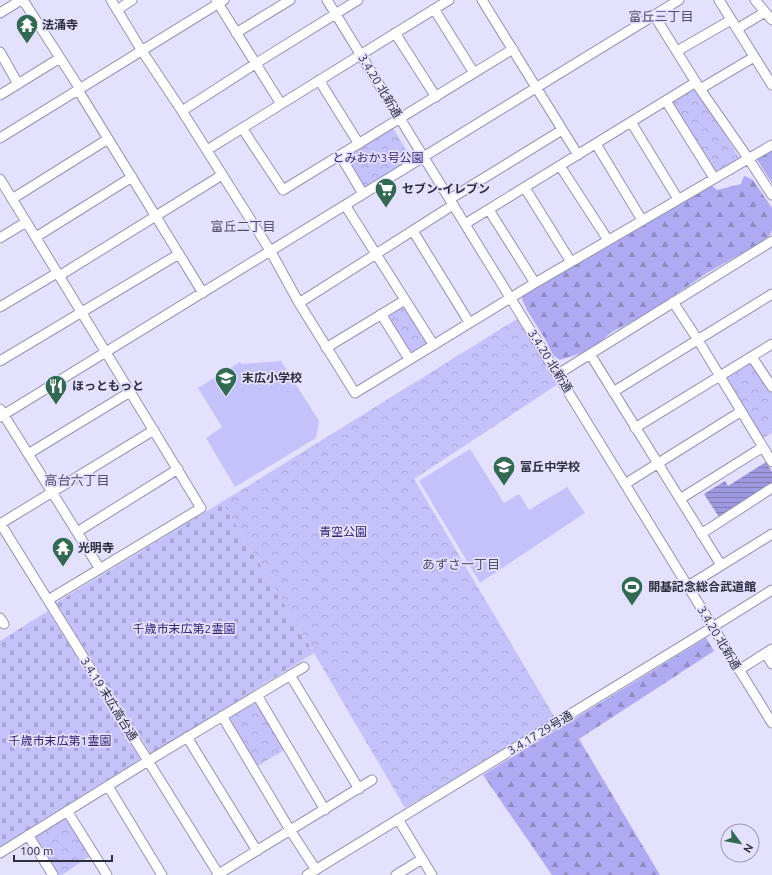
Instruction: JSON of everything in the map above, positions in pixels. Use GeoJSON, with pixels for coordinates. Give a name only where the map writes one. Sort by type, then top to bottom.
{"type":"FeatureCollection","features":[{"type":"Feature","properties":{"kind":"street"},"geometry":{"type":"LineString","coordinates":[[0,13],[7,3],[22,0],[60,58],[203,293]]}},
{"type":"Feature","properties":{"kind":"street"},"geometry":{"type":"LineString","coordinates":[[111,0],[271,252],[299,303],[355,393],[469,322],[772,145]]}},
{"type":"Feature","properties":{"kind":"street"},"geometry":{"type":"LineString","coordinates":[[117,10],[132,0]]}},
{"type":"Feature","properties":{"kind":"street"},"geometry":{"type":"LineString","coordinates":[[236,33],[290,0]]}},
{"type":"Feature","properties":{"kind":"street","name":"3.4.20 北新通"},"geometry":{"type":"LineString","coordinates":[[327,0],[422,157],[452,202],[772,723]]}},
{"type":"Feature","properties":{"kind":"street"},"geometry":{"type":"LineString","coordinates":[[182,111],[358,0]]}},
{"type":"Feature","properties":{"kind":"street"},"geometry":{"type":"LineString","coordinates":[[207,150],[449,0]]}},
{"type":"Feature","properties":{"kind":"street"},"geometry":{"type":"LineString","coordinates":[[482,0],[578,155]]}},
{"type":"Feature","properties":{"kind":"street"},"geometry":{"type":"LineString","coordinates":[[100,569],[28,454],[1,414],[271,252],[422,157],[679,0]]}},
{"type":"Feature","properties":{"kind":"street"},"geometry":{"type":"LineString","coordinates":[[718,0],[772,85]]}},
{"type":"Feature","properties":{"kind":"street"},"geometry":{"type":"LineString","coordinates":[[755,0],[772,20]]}},
{"type":"Feature","properties":{"kind":"street"},"geometry":{"type":"LineString","coordinates":[[0,138],[142,51],[219,1],[236,33],[281,104]]}},
{"type":"Feature","properties":{"kind":"street"},"geometry":{"type":"LineString","coordinates":[[434,9],[474,73]]}},
{"type":"Feature","properties":{"kind":"street"},"geometry":{"type":"LineString","coordinates":[[737,29],[765,12]]}},
{"type":"Feature","properties":{"kind":"street"},"geometry":{"type":"LineString","coordinates":[[654,15],[698,85],[772,196]]}},
{"type":"Feature","properties":{"kind":"street"},"geometry":{"type":"LineString","coordinates":[[677,51],[731,20]]}},
{"type":"Feature","properties":{"kind":"street"},"geometry":{"type":"LineString","coordinates":[[395,33],[436,97]]}},
{"type":"Feature","properties":{"kind":"street"},"geometry":{"type":"LineString","coordinates":[[242,128],[283,190],[513,49]]}},
{"type":"Feature","properties":{"kind":"street"},"geometry":{"type":"LineString","coordinates":[[0,52],[18,84]]}},
{"type":"Feature","properties":{"kind":"street"},"geometry":{"type":"LineString","coordinates":[[465,224],[666,101],[754,57]]}},
{"type":"Feature","properties":{"kind":"street"},"geometry":{"type":"LineString","coordinates":[[0,95],[60,58]]}},
{"type":"Feature","properties":{"kind":"street"},"geometry":{"type":"LineString","coordinates":[[319,80],[359,144]]}},
{"type":"Feature","properties":{"kind":"street"},"geometry":{"type":"LineString","coordinates":[[666,101],[714,178]]}},
{"type":"Feature","properties":{"kind":"street"},"geometry":{"type":"LineString","coordinates":[[631,122],[678,199]]}},
{"type":"Feature","properties":{"kind":"street"},"geometry":{"type":"LineString","coordinates":[[299,303],[413,231],[452,202],[562,130]]}},
{"type":"Feature","properties":{"kind":"street"},"geometry":{"type":"LineString","coordinates":[[12,199],[108,139]]}},
{"type":"Feature","properties":{"kind":"street"},"geometry":{"type":"LineString","coordinates":[[596,144],[642,220]]}},
{"type":"Feature","properties":{"kind":"street"},"geometry":{"type":"LineString","coordinates":[[340,156],[363,194]]}},
{"type":"Feature","properties":{"kind":"street"},"geometry":{"type":"LineString","coordinates":[[560,166],[608,240]]}},
{"type":"Feature","properties":{"kind":"street"},"geometry":{"type":"LineString","coordinates":[[0,308],[222,175]]}},
{"type":"Feature","properties":{"kind":"street"},"geometry":{"type":"LineString","coordinates":[[36,238],[132,177]]}},
{"type":"Feature","properties":{"kind":"street"},"geometry":{"type":"LineString","coordinates":[[0,179],[3,190],[12,199],[201,508],[48,600]]}},
{"type":"Feature","properties":{"kind":"street"},"geometry":{"type":"LineString","coordinates":[[525,188],[571,262]]}},
{"type":"Feature","properties":{"kind":"street"},"geometry":{"type":"LineString","coordinates":[[345,205],[433,344]]}},
{"type":"Feature","properties":{"kind":"street"},"geometry":{"type":"LineString","coordinates":[[489,210],[535,283]]}},
{"type":"Feature","properties":{"kind":"street"},"geometry":{"type":"LineString","coordinates":[[0,238],[26,222]]}},
{"type":"Feature","properties":{"kind":"street"},"geometry":{"type":"LineString","coordinates":[[413,231],[469,322]]}},
{"type":"Feature","properties":{"kind":"street"},"geometry":{"type":"LineString","coordinates":[[558,374],[772,241]]}},
{"type":"Feature","properties":{"kind":"street"},"geometry":{"type":"LineString","coordinates":[[0,361],[179,254]]}},
{"type":"Feature","properties":{"kind":"street"},"geometry":{"type":"LineString","coordinates":[[613,392],[772,294]]}},
{"type":"Feature","properties":{"kind":"street"},"geometry":{"type":"LineString","coordinates":[[326,348],[405,300]]}},
{"type":"Feature","properties":{"kind":"street"},"geometry":{"type":"LineString","coordinates":[[673,302],[698,340],[740,412],[772,462]]}},
{"type":"Feature","properties":{"kind":"street"},"geometry":{"type":"LineString","coordinates":[[381,314],[409,359]]}},
{"type":"Feature","properties":{"kind":"street"},"geometry":{"type":"LineString","coordinates":[[636,428],[772,344]]}},
{"type":"Feature","properties":{"kind":"street"},"geometry":{"type":"LineString","coordinates":[[590,354],[721,565]]}},
{"type":"Feature","properties":{"kind":"street"},"geometry":{"type":"LineString","coordinates":[[752,356],[772,387]]}},
{"type":"Feature","properties":{"kind":"street"},"geometry":{"type":"LineString","coordinates":[[28,454],[130,392]]}},
{"type":"Feature","properties":{"kind":"street"},"geometry":{"type":"LineString","coordinates":[[625,484],[740,412]]}},
{"type":"Feature","properties":{"kind":"street"},"geometry":{"type":"LineString","coordinates":[[0,524],[154,430]]}},
{"type":"Feature","properties":{"kind":"street"},"geometry":{"type":"LineString","coordinates":[[680,499],[763,447]]}},
{"type":"Feature","properties":{"kind":"street"},"geometry":{"type":"LineString","coordinates":[[77,532],[178,469]]}},
{"type":"Feature","properties":{"kind":"street"},"geometry":{"type":"LineString","coordinates":[[701,534],[772,488]]}},
{"type":"Feature","properties":{"kind":"street","name":"3.4.19 末広高台通"},"geometry":{"type":"LineString","coordinates":[[0,524],[218,875]]}},
{"type":"Feature","properties":{"kind":"street"},"geometry":{"type":"LineString","coordinates":[[688,586],[772,534]]}},
{"type":"Feature","properties":{"kind":"street","name":"3.4.17 29号通"},"geometry":{"type":"LineString","coordinates":[[307,875],[772,590]]}},
{"type":"Feature","properties":{"kind":"street"},"geometry":{"type":"LineString","coordinates":[[739,670],[769,651],[772,664]]}},
{"type":"Feature","properties":{"kind":"street"},"geometry":{"type":"LineString","coordinates":[[0,853],[187,737],[304,667]]}},
{"type":"Feature","properties":{"kind":"street"},"geometry":{"type":"LineString","coordinates":[[290,675],[359,789]]}},
{"type":"Feature","properties":{"kind":"street"},"geometry":{"type":"LineString","coordinates":[[257,695],[325,810]]}},
{"type":"Feature","properties":{"kind":"street"},"geometry":{"type":"LineString","coordinates":[[222,716],[290,830],[316,870]]}},
{"type":"Feature","properties":{"kind":"street"},"geometry":{"type":"LineString","coordinates":[[187,737],[257,851]]}},
{"type":"Feature","properties":{"kind":"street"},"geometry":{"type":"LineString","coordinates":[[218,875],[372,780]]}},
{"type":"Feature","properties":{"kind":"street"},"geometry":{"type":"LineString","coordinates":[[108,786],[162,875]]}},
{"type":"Feature","properties":{"kind":"street"},"geometry":{"type":"LineString","coordinates":[[68,811],[107,875]]}},
{"type":"Feature","properties":{"kind":"street"},"geometry":{"type":"LineString","coordinates":[[398,819],[432,875]]}},
{"type":"Feature","properties":{"kind":"street"},"geometry":{"type":"LineString","coordinates":[[28,835],[53,875]]}},
{"type":"Feature","properties":{"kind":"street"},"geometry":{"type":"LineString","coordinates":[[396,875],[422,859]]}},
{"type":"Feature","properties":{"kind":"green space"},"geometry":{"type":"Polygon","coordinates":[[[696,87],[740,159],[714,173],[671,102],[696,87]]]}},
{"type":"Feature","properties":{"kind":"green space","name":"とみおか3号公園"},"geometry":{"type":"Polygon","coordinates":[[[393,128],[411,158],[364,188],[346,158],[393,128]]]}},
{"type":"Feature","properties":{"kind":"green space"},"geometry":{"type":"Polygon","coordinates":[[[772,149],[772,183],[756,158],[772,149]]]}},
{"type":"Feature","properties":{"kind":"green space"},"geometry":{"type":"Polygon","coordinates":[[[745,176],[753,180],[772,208],[772,230],[770,235],[760,243],[707,273],[648,313],[610,333],[596,346],[585,352],[560,360],[553,355],[527,310],[522,299],[524,294],[711,186],[717,190],[741,184],[745,176]]]}},
{"type":"Feature","properties":{"kind":"green space"},"geometry":{"type":"Polygon","coordinates":[[[403,305],[427,343],[408,354],[385,315],[403,305]]]}},
{"type":"Feature","properties":{"kind":"green space","name":"青空公園"},"geometry":{"type":"Polygon","coordinates":[[[517,319],[558,384],[414,479],[555,718],[405,808],[314,653],[222,502],[517,319]]]}},
{"type":"Feature","properties":{"kind":"green space"},"geometry":{"type":"Polygon","coordinates":[[[281,361],[319,421],[316,438],[235,487],[206,438],[222,427],[198,388],[240,362],[242,364],[281,361]]]}},
{"type":"Feature","properties":{"kind":"green space"},"geometry":{"type":"Polygon","coordinates":[[[750,361],[754,363],[772,392],[772,433],[762,439],[725,377],[750,361]]]}},
{"type":"Feature","properties":{"kind":"green space"},"geometry":{"type":"Polygon","coordinates":[[[470,449],[504,503],[519,494],[529,510],[567,487],[585,513],[480,583],[419,481],[470,449]]]}},
{"type":"Feature","properties":{"kind":"green space","name":"千歳市末広第2霊園"},"geometry":{"type":"Polygon","coordinates":[[[222,502],[314,653],[151,754],[56,603],[222,502]]]}},
{"type":"Feature","properties":{"kind":"green space","name":"千歳市末広第1霊園"},"geometry":{"type":"Polygon","coordinates":[[[48,611],[141,759],[0,849],[0,641],[48,611]]]}},
{"type":"Feature","properties":{"kind":"green space"},"geometry":{"type":"Polygon","coordinates":[[[706,638],[714,651],[579,739],[660,875],[552,875],[483,775],[706,638]]]}},
{"type":"Feature","properties":{"kind":"green space"},"geometry":{"type":"Polygon","coordinates":[[[256,700],[284,750],[256,767],[226,717],[256,700]]]}},
{"type":"Feature","properties":{"kind":"green space"},"geometry":{"type":"Polygon","coordinates":[[[67,816],[91,855],[62,875],[56,875],[33,837],[67,816]]]}},
{"type":"Feature","properties":{"kind":"shaded area"},"geometry":{"type":"Polygon","coordinates":[[[766,462],[772,472],[772,485],[719,517],[704,494],[725,481],[728,486],[766,462]]]}},
{"type":"Feature","properties":{"kind":"place","name":"法涌寺"},"geometry":{"type":"Point","coordinates":[27,44]}},
{"type":"Feature","properties":{"kind":"place","name":"セブン-イレブン"},"geometry":{"type":"Point","coordinates":[386,208]}},
{"type":"Feature","properties":{"kind":"place","name":"末広小学校"},"geometry":{"type":"Point","coordinates":[226,398]}},
{"type":"Feature","properties":{"kind":"place","name":"ほっともっと"},"geometry":{"type":"Point","coordinates":[56,406]}},
{"type":"Feature","properties":{"kind":"place","name":"富丘中学校"},"geometry":{"type":"Point","coordinates":[504,486]}},
{"type":"Feature","properties":{"kind":"place","name":"光明寺"},"geometry":{"type":"Point","coordinates":[63,568]}},
{"type":"Feature","properties":{"kind":"place","name":"開基記念総合武道館"},"geometry":{"type":"Point","coordinates":[632,606]}},
{"type":"Feature","properties":{"kind":"district","name":"富丘三丁目"},"geometry":{"type":"Point","coordinates":[661,16]}},
{"type":"Feature","properties":{"kind":"district","name":"富丘二丁目"},"geometry":{"type":"Point","coordinates":[243,226]}},
{"type":"Feature","properties":{"kind":"district","name":"高台六丁目"},"geometry":{"type":"Point","coordinates":[77,480]}},
{"type":"Feature","properties":{"kind":"district","name":"あずさ一丁目"},"geometry":{"type":"Point","coordinates":[461,564]}}]}
